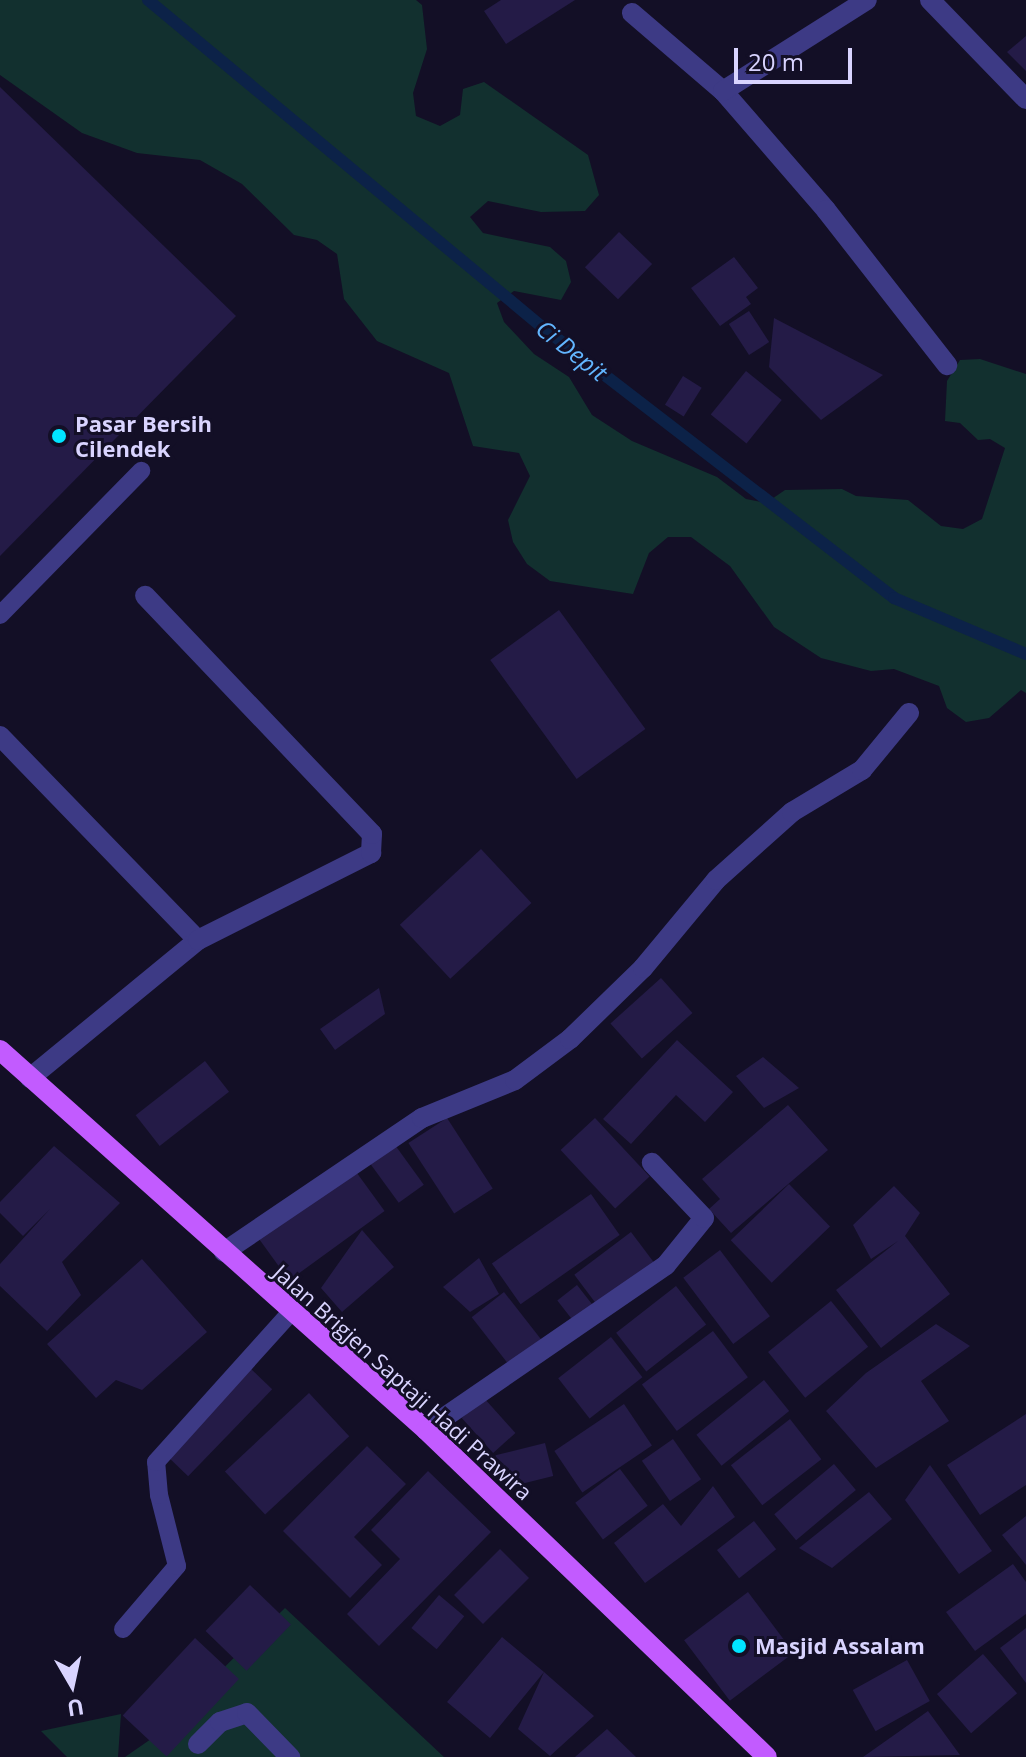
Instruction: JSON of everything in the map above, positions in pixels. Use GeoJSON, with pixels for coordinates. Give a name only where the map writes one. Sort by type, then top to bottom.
{"type":"FeatureCollection","features":[{"type":"Feature","properties":{"kind":"main road","name":"Jalan Brigjen Saptaji Hadi Prawira"},"geometry":{"type":"LineString","coordinates":[[0,1050],[426,1430],[767,1757]]}},
{"type":"Feature","properties":{"kind":"street"},"geometry":{"type":"LineString","coordinates":[[723,91],[867,0]]}},
{"type":"Feature","properties":{"kind":"street"},"geometry":{"type":"LineString","coordinates":[[930,0],[1026,99]]}},
{"type":"Feature","properties":{"kind":"street"},"geometry":{"type":"LineString","coordinates":[[632,13],[723,91],[826,210],[947,365]]}},
{"type":"Feature","properties":{"kind":"street"},"geometry":{"type":"LineString","coordinates":[[30,1078],[198,940],[371,853],[372,834],[145,596]]}},
{"type":"Feature","properties":{"kind":"street"},"geometry":{"type":"LineString","coordinates":[[224,1252],[422,1118],[515,1080],[570,1039],[643,968],[716,880],[792,812],[862,770],[909,713]]}},
{"type":"Feature","properties":{"kind":"street"},"geometry":{"type":"LineString","coordinates":[[0,736],[198,940]]}},
{"type":"Feature","properties":{"kind":"street"},"geometry":{"type":"LineString","coordinates":[[426,1430],[666,1265],[704,1218],[652,1163]]}},
{"type":"Feature","properties":{"kind":"street"},"geometry":{"type":"LineString","coordinates":[[198,1744],[220,1722],[247,1713],[290,1757]]}},
{"type":"Feature","properties":{"kind":"lane"},"geometry":{"type":"LineString","coordinates":[[0,615],[141,471]]}},
{"type":"Feature","properties":{"kind":"lane"},"geometry":{"type":"LineString","coordinates":[[123,1629],[177,1566],[156,1462],[291,1312]]}},
{"type":"Feature","properties":{"kind":"green space"},"geometry":{"type":"Polygon","coordinates":[[[0,0],[416,0],[422,5],[427,49],[413,93],[416,116],[440,126],[460,115],[463,89],[484,82],[588,155],[599,195],[585,211],[541,212],[488,201],[470,217],[483,233],[550,247],[566,261],[571,282],[561,300],[514,291],[497,303],[504,322],[534,354],[569,377],[592,415],[632,441],[717,477],[746,499],[766,503],[785,490],[842,489],[856,496],[908,500],[941,526],[963,529],[982,519],[1005,448],[990,439],[978,440],[960,423],[945,421],[947,381],[960,360],[980,359],[1026,374],[1026,693],[1021,690],[989,718],[966,722],[947,708],[939,686],[894,669],[871,671],[821,658],[774,627],[730,566],[691,537],[668,537],[649,553],[633,594],[550,581],[527,564],[513,542],[508,520],[530,476],[519,453],[473,446],[449,373],[377,341],[344,299],[337,254],[317,240],[294,235],[242,184],[200,160],[137,153],[82,133],[0,75],[0,0]]]}},
{"type":"Feature","properties":{"kind":"green space"},"geometry":{"type":"Polygon","coordinates":[[[285,1608],[444,1757],[125,1757],[151,1739],[285,1608]]]}},
{"type":"Feature","properties":{"kind":"green space"},"geometry":{"type":"Polygon","coordinates":[[[121,1714],[118,1757],[67,1757],[41,1731],[121,1714]]]}},
{"type":"Feature","properties":{"kind":"building"},"geometry":{"type":"Polygon","coordinates":[[[501,0],[575,0],[506,44],[484,11],[501,0]]]}},
{"type":"Feature","properties":{"kind":"building"},"geometry":{"type":"Polygon","coordinates":[[[1026,36],[1026,71],[1007,52],[1026,36]]]}},
{"type":"Feature","properties":{"kind":"building","name":"Pasar Bersih Cilendek"},"geometry":{"type":"Polygon","coordinates":[[[0,87],[236,316],[0,556],[0,87]]]}},
{"type":"Feature","properties":{"kind":"building"},"geometry":{"type":"Polygon","coordinates":[[[619,232],[652,264],[618,299],[585,267],[619,232]]]}},
{"type":"Feature","properties":{"kind":"building"},"geometry":{"type":"Polygon","coordinates":[[[734,257],[758,288],[746,297],[751,304],[720,326],[691,288],[734,257]]]}},
{"type":"Feature","properties":{"kind":"building"},"geometry":{"type":"Polygon","coordinates":[[[749,311],[769,342],[749,355],[729,324],[749,311]]]}},
{"type":"Feature","properties":{"kind":"building"},"geometry":{"type":"Polygon","coordinates":[[[774,318],[883,375],[821,420],[769,367],[774,318]]]}},
{"type":"Feature","properties":{"kind":"building"},"geometry":{"type":"Polygon","coordinates":[[[746,371],[782,400],[747,443],[711,415],[746,371]]]}},
{"type":"Feature","properties":{"kind":"building"},"geometry":{"type":"Polygon","coordinates":[[[683,376],[702,388],[684,416],[665,405],[683,376]]]}},
{"type":"Feature","properties":{"kind":"building"},"geometry":{"type":"Polygon","coordinates":[[[559,610],[645,729],[577,779],[490,660],[559,610]]]}},
{"type":"Feature","properties":{"kind":"building"},"geometry":{"type":"Polygon","coordinates":[[[481,849],[531,903],[450,979],[400,925],[481,849]]]}},
{"type":"Feature","properties":{"kind":"building"},"geometry":{"type":"Polygon","coordinates":[[[661,978],[692,1013],[642,1058],[610,1024],[661,978]]]}},
{"type":"Feature","properties":{"kind":"building"},"geometry":{"type":"Polygon","coordinates":[[[379,988],[385,1014],[335,1050],[320,1029],[379,988]]]}},
{"type":"Feature","properties":{"kind":"building"},"geometry":{"type":"Polygon","coordinates":[[[677,1040],[733,1092],[705,1122],[676,1095],[631,1144],[603,1119],[677,1040]]]}},
{"type":"Feature","properties":{"kind":"building"},"geometry":{"type":"Polygon","coordinates":[[[763,1057],[799,1088],[764,1108],[736,1076],[763,1057]]]}},
{"type":"Feature","properties":{"kind":"building"},"geometry":{"type":"Polygon","coordinates":[[[205,1061],[229,1092],[160,1146],[136,1115],[205,1061]]]}},
{"type":"Feature","properties":{"kind":"building"},"geometry":{"type":"Polygon","coordinates":[[[788,1105],[828,1150],[731,1233],[709,1209],[720,1199],[702,1179],[788,1105]]]}},
{"type":"Feature","properties":{"kind":"building"},"geometry":{"type":"Polygon","coordinates":[[[447,1118],[493,1188],[454,1214],[408,1143],[447,1118]]]}},
{"type":"Feature","properties":{"kind":"building"},"geometry":{"type":"Polygon","coordinates":[[[595,1118],[650,1177],[615,1209],[561,1150],[595,1118]]]}},
{"type":"Feature","properties":{"kind":"building"},"geometry":{"type":"Polygon","coordinates":[[[395,1145],[424,1185],[399,1203],[370,1163],[395,1145]]]}},
{"type":"Feature","properties":{"kind":"building"},"geometry":{"type":"Polygon","coordinates":[[[54,1146],[120,1203],[62,1262],[81,1295],[47,1331],[0,1286],[0,1264],[50,1209],[23,1236],[0,1213],[0,1202],[54,1146]]]}},
{"type":"Feature","properties":{"kind":"building"},"geometry":{"type":"Polygon","coordinates":[[[354,1169],[385,1211],[289,1280],[259,1238],[354,1169]]]}},
{"type":"Feature","properties":{"kind":"building"},"geometry":{"type":"Polygon","coordinates":[[[789,1184],[830,1226],[772,1283],[731,1240],[789,1184]]]}},
{"type":"Feature","properties":{"kind":"building"},"geometry":{"type":"Polygon","coordinates":[[[894,1186],[920,1213],[905,1236],[950,1294],[881,1348],[836,1290],[898,1241],[871,1259],[853,1225],[894,1186]]]}},
{"type":"Feature","properties":{"kind":"building"},"geometry":{"type":"Polygon","coordinates":[[[591,1194],[620,1235],[521,1304],[492,1263],[591,1194]]]}},
{"type":"Feature","properties":{"kind":"building"},"geometry":{"type":"Polygon","coordinates":[[[362,1230],[394,1267],[342,1312],[321,1288],[362,1230]]]}},
{"type":"Feature","properties":{"kind":"building"},"geometry":{"type":"Polygon","coordinates":[[[631,1232],[656,1265],[599,1307],[574,1275],[631,1232]]]}},
{"type":"Feature","properties":{"kind":"building"},"geometry":{"type":"Polygon","coordinates":[[[720,1250],[770,1316],[733,1344],[683,1278],[720,1250]]]}},
{"type":"Feature","properties":{"kind":"building"},"geometry":{"type":"Polygon","coordinates":[[[479,1258],[499,1294],[470,1312],[443,1287],[479,1258]]]}},
{"type":"Feature","properties":{"kind":"building"},"geometry":{"type":"Polygon","coordinates":[[[142,1259],[207,1332],[142,1390],[116,1380],[96,1398],[47,1344],[142,1259]]]}},
{"type":"Feature","properties":{"kind":"building"},"geometry":{"type":"Polygon","coordinates":[[[577,1285],[594,1307],[575,1322],[557,1300],[577,1285]]]}},
{"type":"Feature","properties":{"kind":"building"},"geometry":{"type":"Polygon","coordinates":[[[676,1286],[706,1325],[646,1371],[616,1333],[676,1286]]]}},
{"type":"Feature","properties":{"kind":"building"},"geometry":{"type":"Polygon","coordinates":[[[504,1292],[542,1341],[510,1366],[472,1317],[504,1292]]]}},
{"type":"Feature","properties":{"kind":"building"},"geometry":{"type":"Polygon","coordinates":[[[831,1301],[868,1347],[805,1398],[768,1352],[831,1301]]]}},
{"type":"Feature","properties":{"kind":"building"},"geometry":{"type":"Polygon","coordinates":[[[936,1324],[970,1346],[921,1381],[949,1421],[876,1468],[826,1411],[866,1373],[936,1324]]]}},
{"type":"Feature","properties":{"kind":"building"},"geometry":{"type":"Polygon","coordinates":[[[713,1331],[748,1377],[677,1431],[642,1385],[713,1331]]]}},
{"type":"Feature","properties":{"kind":"building"},"geometry":{"type":"Polygon","coordinates":[[[611,1337],[642,1377],[590,1418],[558,1378],[611,1337]]]}},
{"type":"Feature","properties":{"kind":"building"},"geometry":{"type":"Polygon","coordinates":[[[247,1365],[272,1389],[188,1476],[163,1452],[247,1365]]]}},
{"type":"Feature","properties":{"kind":"building"},"geometry":{"type":"Polygon","coordinates":[[[764,1380],[789,1411],[722,1466],[696,1435],[764,1380]]]}},
{"type":"Feature","properties":{"kind":"building"},"geometry":{"type":"Polygon","coordinates":[[[309,1393],[349,1436],[265,1515],[225,1471],[309,1393]]]}},
{"type":"Feature","properties":{"kind":"building"},"geometry":{"type":"Polygon","coordinates":[[[484,1398],[515,1433],[493,1453],[462,1418],[484,1398]]]}},
{"type":"Feature","properties":{"kind":"building"},"geometry":{"type":"Polygon","coordinates":[[[624,1404],[652,1445],[582,1492],[554,1451],[624,1404]]]}},
{"type":"Feature","properties":{"kind":"building"},"geometry":{"type":"Polygon","coordinates":[[[1026,1414],[1026,1485],[980,1515],[947,1465],[1026,1414]]]}},
{"type":"Feature","properties":{"kind":"building"},"geometry":{"type":"Polygon","coordinates":[[[790,1419],[821,1459],[762,1505],[731,1465],[790,1419]]]}},
{"type":"Feature","properties":{"kind":"building"},"geometry":{"type":"Polygon","coordinates":[[[673,1439],[701,1479],[670,1501],[642,1461],[673,1439]]]}},
{"type":"Feature","properties":{"kind":"building"},"geometry":{"type":"Polygon","coordinates":[[[545,1443],[553,1476],[504,1488],[496,1455],[545,1443]]]}},
{"type":"Feature","properties":{"kind":"building"},"geometry":{"type":"Polygon","coordinates":[[[367,1446],[406,1484],[354,1537],[382,1565],[350,1598],[283,1531],[367,1446]]]}},
{"type":"Feature","properties":{"kind":"building"},"geometry":{"type":"Polygon","coordinates":[[[834,1464],[856,1490],[796,1540],[774,1514],[834,1464]]]}},
{"type":"Feature","properties":{"kind":"building"},"geometry":{"type":"Polygon","coordinates":[[[930,1465],[992,1551],[959,1574],[905,1500],[930,1465]]]}},
{"type":"Feature","properties":{"kind":"building"},"geometry":{"type":"Polygon","coordinates":[[[620,1469],[648,1506],[603,1539],[575,1503],[620,1469]]]}},
{"type":"Feature","properties":{"kind":"building"},"geometry":{"type":"Polygon","coordinates":[[[428,1471],[491,1532],[379,1646],[347,1614],[400,1559],[371,1530],[428,1471]]]}},
{"type":"Feature","properties":{"kind":"building"},"geometry":{"type":"Polygon","coordinates":[[[713,1486],[735,1517],[645,1583],[614,1543],[663,1504],[681,1526],[713,1486]]]}},
{"type":"Feature","properties":{"kind":"building"},"geometry":{"type":"Polygon","coordinates":[[[869,1492],[892,1519],[832,1568],[799,1548],[869,1492]]]}},
{"type":"Feature","properties":{"kind":"building"},"geometry":{"type":"Polygon","coordinates":[[[1026,1516],[1026,1565],[1002,1535],[1026,1516]]]}},
{"type":"Feature","properties":{"kind":"building"},"geometry":{"type":"Polygon","coordinates":[[[754,1521],[776,1549],[739,1578],[717,1550],[754,1521]]]}},
{"type":"Feature","properties":{"kind":"building"},"geometry":{"type":"Polygon","coordinates":[[[500,1549],[529,1578],[483,1624],[454,1595],[500,1549]]]}},
{"type":"Feature","properties":{"kind":"building"},"geometry":{"type":"Polygon","coordinates":[[[1013,1564],[1026,1582],[1026,1614],[975,1651],[946,1612],[1013,1564]]]}},
{"type":"Feature","properties":{"kind":"building"},"geometry":{"type":"Polygon","coordinates":[[[250,1585],[291,1625],[247,1671],[206,1631],[250,1585]]]}},
{"type":"Feature","properties":{"kind":"building","name":"Masjid Assalam"},"geometry":{"type":"Polygon","coordinates":[[[748,1592],[794,1653],[730,1701],[684,1640],[748,1592]]]}},
{"type":"Feature","properties":{"kind":"building"},"geometry":{"type":"Polygon","coordinates":[[[439,1595],[464,1616],[437,1649],[411,1628],[439,1595]]]}},
{"type":"Feature","properties":{"kind":"building"},"geometry":{"type":"Polygon","coordinates":[[[1026,1628],[1026,1683],[1000,1648],[1026,1628]]]}},
{"type":"Feature","properties":{"kind":"building"},"geometry":{"type":"Polygon","coordinates":[[[502,1637],[544,1672],[490,1738],[447,1702],[502,1637]]]}},
{"type":"Feature","properties":{"kind":"building"},"geometry":{"type":"Polygon","coordinates":[[[195,1638],[239,1679],[167,1756],[123,1716],[195,1638]]]}},
{"type":"Feature","properties":{"kind":"building"},"geometry":{"type":"Polygon","coordinates":[[[983,1654],[1017,1693],[971,1733],[937,1694],[983,1654]]]}},
{"type":"Feature","properties":{"kind":"building"},"geometry":{"type":"Polygon","coordinates":[[[907,1660],[930,1701],[876,1731],[853,1690],[907,1660]]]}},
{"type":"Feature","properties":{"kind":"building"},"geometry":{"type":"Polygon","coordinates":[[[544,1672],[594,1716],[550,1756],[518,1729],[544,1672]]]}},
{"type":"Feature","properties":{"kind":"building"},"geometry":{"type":"Polygon","coordinates":[[[928,1711],[960,1755],[863,1757],[914,1721],[928,1711]]]}},
{"type":"Feature","properties":{"kind":"building"},"geometry":{"type":"Polygon","coordinates":[[[607,1729],[636,1757],[575,1757],[607,1729]]]}},
{"type":"Feature","properties":{"kind":"waterway","name":"Ci Depit"},"geometry":{"type":"LineString","coordinates":[[148,0],[541,326],[894,598],[1026,654]]}},
{"type":"Feature","properties":{"kind":"place","name":"Pasar Bersih Cilendek"},"geometry":{"type":"Point","coordinates":[59,436]}},
{"type":"Feature","properties":{"kind":"place","name":"Masjid Assalam"},"geometry":{"type":"Point","coordinates":[739,1646]}}]}
